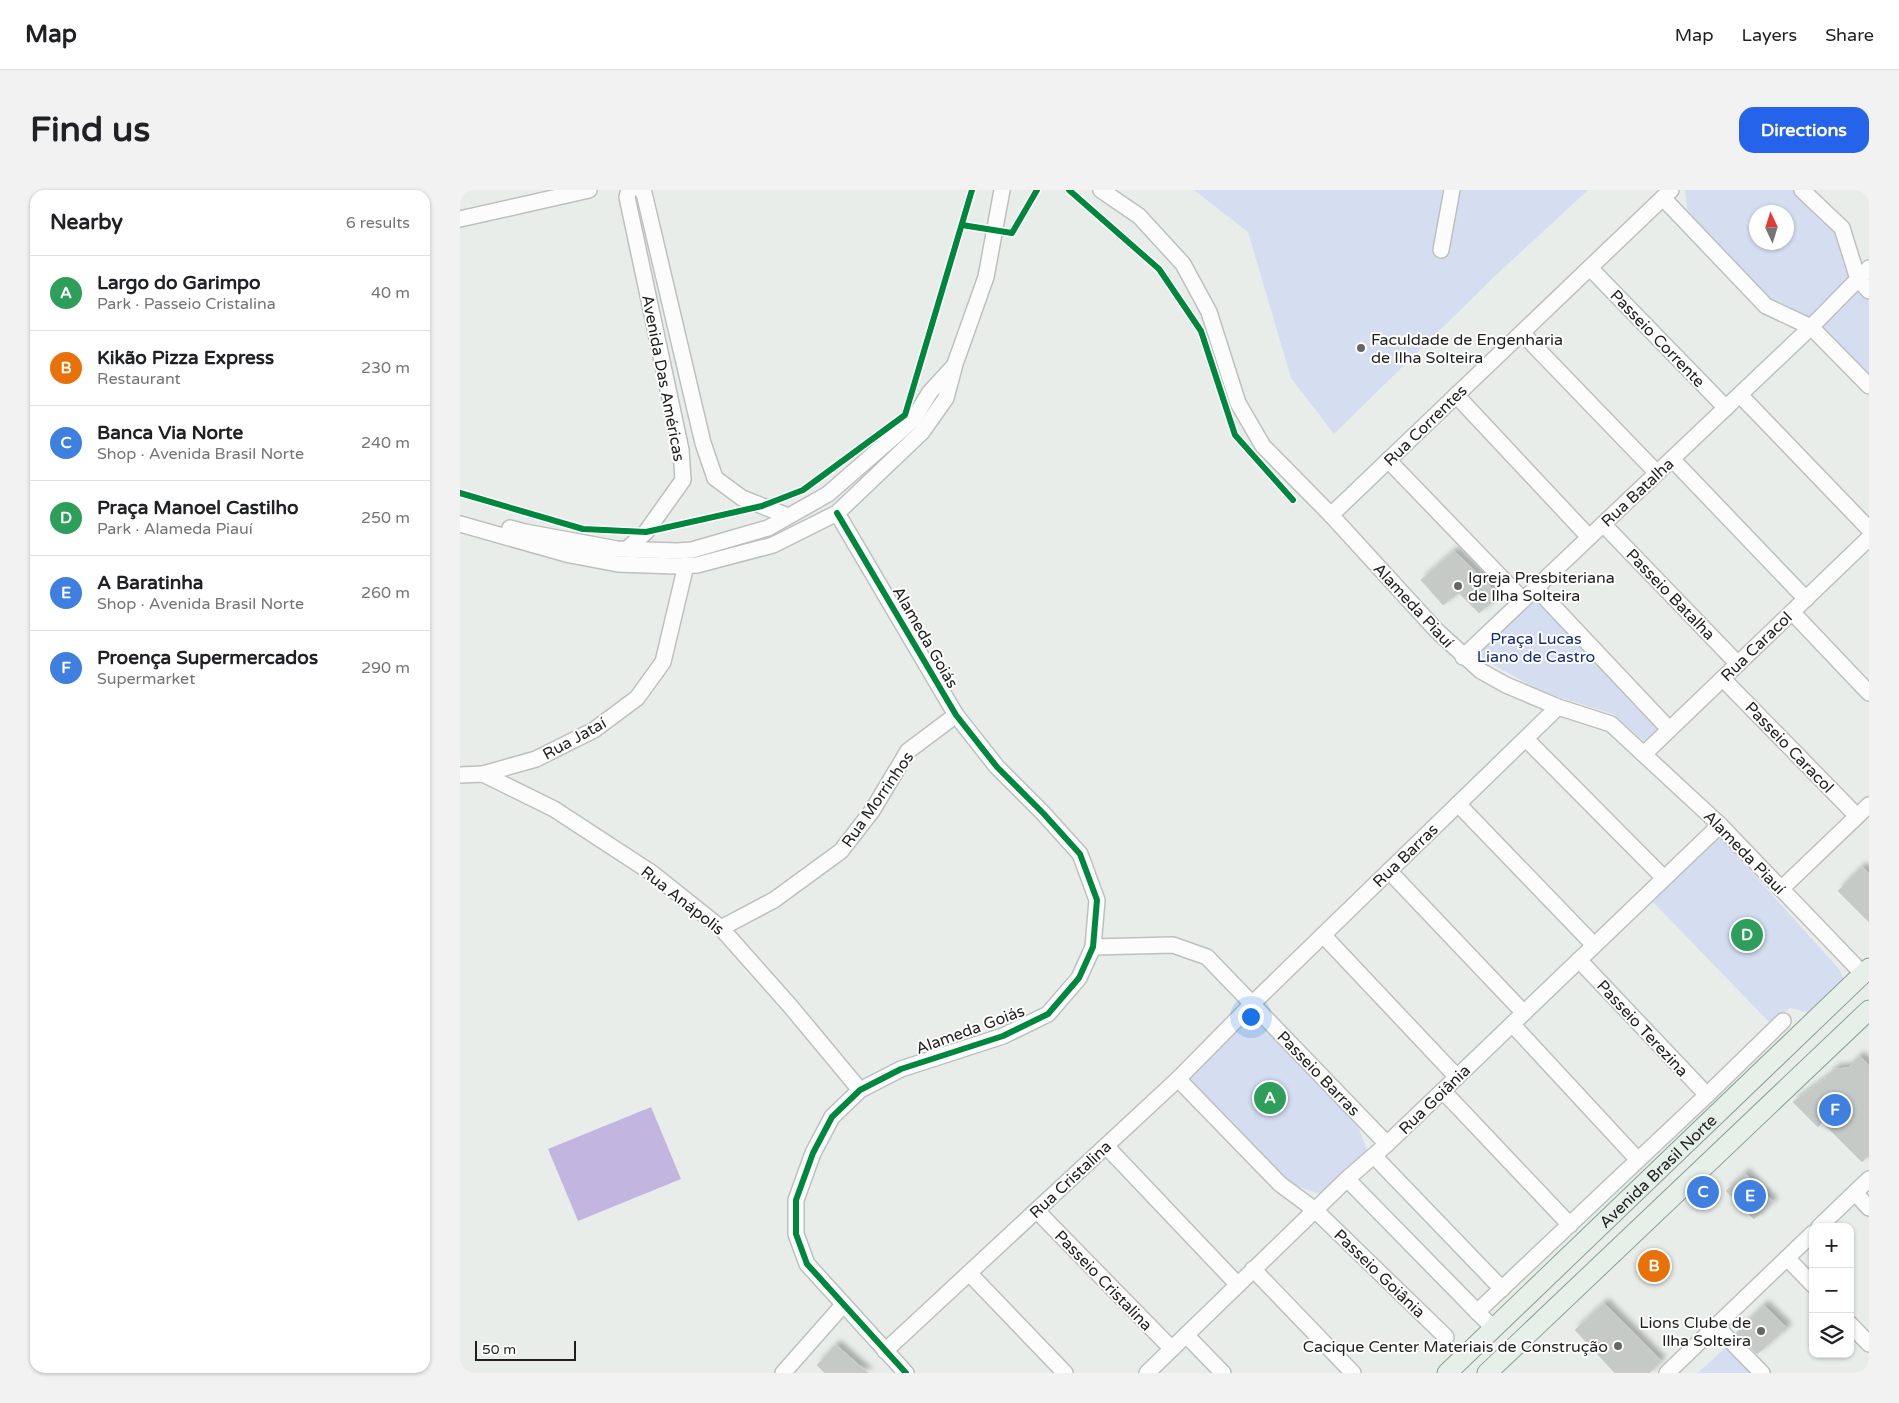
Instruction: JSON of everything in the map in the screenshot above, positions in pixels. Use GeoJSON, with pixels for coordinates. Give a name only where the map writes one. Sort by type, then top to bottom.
{"type":"FeatureCollection","features":[{"type":"Feature","properties":{"kind":"main road","name":"Avenida Brasil Norte"},"geometry":{"type":"LineString","coordinates":[[1447,1373],[1866,971]]}},
{"type":"Feature","properties":{"kind":"main road","name":"Avenida Brasil Norte"},"geometry":{"type":"LineString","coordinates":[[1487,1373],[1869,1010]]}},
{"type":"Feature","properties":{"kind":"street"},"geometry":{"type":"LineString","coordinates":[[460,219],[589,190]]}},
{"type":"Feature","properties":{"kind":"street","name":"Avenida Das Américas"},"geometry":{"type":"LineString","coordinates":[[627,550],[646,532],[683,480],[682,457],[627,197],[629,190]]}},
{"type":"Feature","properties":{"kind":"street","name":"Avenida Das Américas"},"geometry":{"type":"LineString","coordinates":[[641,190],[644,193],[706,453],[715,478],[742,498],[788,516]]}},
{"type":"Feature","properties":{"kind":"street"},"geometry":{"type":"LineString","coordinates":[[460,524],[570,555],[618,564],[686,565],[697,564],[772,544],[837,513],[922,432],[946,398],[986,277],[1002,190]]}},
{"type":"Feature","properties":{"kind":"street","name":"Alameda Piauí"},"geometry":{"type":"LineString","coordinates":[[1101,190],[1139,216],[1183,264],[1208,312],[1238,403],[1263,446],[1331,515],[1437,631],[1481,672],[1558,707],[1611,724],[1720,825],[1781,889],[1866,971]]}},
{"type":"Feature","properties":{"kind":"street"},"geometry":{"type":"LineString","coordinates":[[1441,250],[1452,190]]}},
{"type":"Feature","properties":{"kind":"street"},"geometry":{"type":"LineString","coordinates":[[1802,190],[1842,228],[1858,279],[1869,291]]}},
{"type":"Feature","properties":{"kind":"street"},"geometry":{"type":"LineString","coordinates":[[1667,194],[1766,306],[1811,327],[1869,386]]}},
{"type":"Feature","properties":{"kind":"street","name":"Rua Correntes"},"geometry":{"type":"LineString","coordinates":[[1331,515],[1667,194]]}},
{"type":"Feature","properties":{"kind":"street","name":"Passeio Corrente"},"geometry":{"type":"LineString","coordinates":[[1590,268],[1726,408]]}},
{"type":"Feature","properties":{"kind":"street","name":"Rua Batalha"},"geometry":{"type":"LineString","coordinates":[[1463,657],[1811,327],[1869,268]]}},
{"type":"Feature","properties":{"kind":"street"},"geometry":{"type":"LineString","coordinates":[[1522,333],[1657,473]]}},
{"type":"Feature","properties":{"kind":"street"},"geometry":{"type":"LineString","coordinates":[[460,514],[525,532],[627,550],[677,552],[692,550],[768,528],[828,494],[913,420],[930,392],[956,364]]}},
{"type":"Feature","properties":{"kind":"street"},"geometry":{"type":"LineString","coordinates":[[1456,395],[1589,537]]}},
{"type":"Feature","properties":{"kind":"street"},"geometry":{"type":"LineString","coordinates":[[1740,395],[1869,529]]}},
{"type":"Feature","properties":{"kind":"street"},"geometry":{"type":"LineString","coordinates":[[682,457],[706,453]]}},
{"type":"Feature","properties":{"kind":"street"},"geometry":{"type":"LineString","coordinates":[[1672,459],[1806,599]]}},
{"type":"Feature","properties":{"kind":"street"},"geometry":{"type":"LineString","coordinates":[[1388,460],[1523,600]]}},
{"type":"Feature","properties":{"kind":"street","name":"Alameda Goiás"},"geometry":{"type":"LineString","coordinates":[[837,513],[956,715],[997,768],[1043,813],[1080,854],[1097,900],[1093,947],[1078,978],[1048,1014],[1003,1036],[902,1069],[860,1090],[832,1117],[812,1153],[796,1200],[796,1234],[807,1264],[906,1373]]}},
{"type":"Feature","properties":{"kind":"street","name":"Passeio Batalha"},"geometry":{"type":"LineString","coordinates":[[1603,524],[1738,664]]}},
{"type":"Feature","properties":{"kind":"street","name":"Rua Caracol"},"geometry":{"type":"LineString","coordinates":[[1644,754],[1806,599],[1866,548]]}},
{"type":"Feature","properties":{"kind":"street","name":"Rua Jataí"},"geometry":{"type":"LineString","coordinates":[[483,774],[536,758],[594,730],[637,698],[663,662],[686,565]]}},
{"type":"Feature","properties":{"kind":"street"},"geometry":{"type":"LineString","coordinates":[[1536,588],[1670,729]]}},
{"type":"Feature","properties":{"kind":"street"},"geometry":{"type":"LineString","coordinates":[[1792,612],[1869,693]]}},
{"type":"Feature","properties":{"kind":"street","name":"Passeio Caracol"},"geometry":{"type":"LineString","coordinates":[[1723,678],[1857,816]]}},
{"type":"Feature","properties":{"kind":"street","name":"Rua Barras"},"geometry":{"type":"LineString","coordinates":[[1252,1004],[1558,707]]}},
{"type":"Feature","properties":{"kind":"street","name":"Rua Morrinhos"},"geometry":{"type":"LineString","coordinates":[[721,928],[774,900],[841,851],[872,811],[908,751],[956,715]]}},
{"type":"Feature","properties":{"kind":"street"},"geometry":{"type":"LineString","coordinates":[[1526,739],[1664,878]]}},
{"type":"Feature","properties":{"kind":"street","name":"Rua Anápolis"},"geometry":{"type":"LineString","coordinates":[[460,774],[483,774],[554,809],[652,873],[721,928],[792,1007],[860,1090]]}},
{"type":"Feature","properties":{"kind":"street"},"geometry":{"type":"LineString","coordinates":[[1458,804],[1594,945]]}},
{"type":"Feature","properties":{"kind":"street"},"geometry":{"type":"LineString","coordinates":[[1781,889],[1869,805]]}},
{"type":"Feature","properties":{"kind":"street","name":"Rua Goiânia"},"geometry":{"type":"LineString","coordinates":[[1147,1373],[1346,1179],[1374,1156],[1443,1091],[1720,825]]}},
{"type":"Feature","properties":{"kind":"street"},"geometry":{"type":"LineString","coordinates":[[1389,871],[1524,1013]]}},
{"type":"Feature","properties":{"kind":"street"},"geometry":{"type":"LineString","coordinates":[[1323,935],[1457,1077]]}},
{"type":"Feature","properties":{"kind":"street","name":"Passeio Barras"},"geometry":{"type":"LineString","coordinates":[[1093,947],[1173,945],[1207,957],[1387,1144]]}},
{"type":"Feature","properties":{"kind":"street","name":"Passeio Terezina"},"geometry":{"type":"LineString","coordinates":[[1579,960],[1707,1095]]}},
{"type":"Feature","properties":{"kind":"street","name":"Rua Cristalina"},"geometry":{"type":"LineString","coordinates":[[885,1351],[1178,1079],[1252,1004]]}},
{"type":"Feature","properties":{"kind":"street"},"geometry":{"type":"LineString","coordinates":[[1477,1312],[1783,1021]]}},
{"type":"Feature","properties":{"kind":"street"},"geometry":{"type":"LineString","coordinates":[[1512,1024],[1638,1160]]}},
{"type":"Feature","properties":{"kind":"street"},"geometry":{"type":"LineString","coordinates":[[1178,1079],[1280,1184],[1315,1210]]}},
{"type":"Feature","properties":{"kind":"street"},"geometry":{"type":"LineString","coordinates":[[1443,1091],[1570,1224]]}},
{"type":"Feature","properties":{"kind":"street"},"geometry":{"type":"LineString","coordinates":[[1106,1146],[1238,1285]]}},
{"type":"Feature","properties":{"kind":"street"},"geometry":{"type":"LineString","coordinates":[[1374,1156],[1502,1289]]}},
{"type":"Feature","properties":{"kind":"street"},"geometry":{"type":"LineString","coordinates":[[1346,1179],[1494,1329]]}},
{"type":"Feature","properties":{"kind":"street"},"geometry":{"type":"LineString","coordinates":[[1823,1223],[1869,1179]]}},
{"type":"Feature","properties":{"kind":"street"},"geometry":{"type":"LineString","coordinates":[[1855,1193],[1869,1208]]}},
{"type":"Feature","properties":{"kind":"street","name":"Passeio Cristalina"},"geometry":{"type":"LineString","coordinates":[[1037,1210],[1172,1349]]}},
{"type":"Feature","properties":{"kind":"street","name":"Passeio Goiânia"},"geometry":{"type":"LineString","coordinates":[[1315,1210],[1446,1337]]}},
{"type":"Feature","properties":{"kind":"street"},"geometry":{"type":"LineString","coordinates":[[1667,1373],[1809,1237]]}},
{"type":"Feature","properties":{"kind":"street"},"geometry":{"type":"LineString","coordinates":[[1787,1258],[1809,1281]]}},
{"type":"Feature","properties":{"kind":"street"},"geometry":{"type":"LineString","coordinates":[[1253,1270],[1353,1373]]}},
{"type":"Feature","properties":{"kind":"street"},"geometry":{"type":"LineString","coordinates":[[969,1273],[1065,1373]]}},
{"type":"Feature","properties":{"kind":"street"},"geometry":{"type":"LineString","coordinates":[[783,1373],[843,1305]]}},
{"type":"Feature","properties":{"kind":"street"},"geometry":{"type":"LineString","coordinates":[[1716,1326],[1762,1373]]}},
{"type":"Feature","properties":{"kind":"street"},"geometry":{"type":"LineString","coordinates":[[1854,1328],[1869,1344]]}},
{"type":"Feature","properties":{"kind":"street"},"geometry":{"type":"LineString","coordinates":[[1186,1335],[1223,1373]]}},
{"type":"Feature","properties":{"kind":"green space"},"geometry":{"type":"Polygon","coordinates":[[[1194,190],[1588,190],[1496,275],[1334,434],[1291,378],[1248,232],[1194,190]]]}},
{"type":"Feature","properties":{"kind":"green space"},"geometry":{"type":"Polygon","coordinates":[[[1685,190],[1797,190],[1838,231],[1851,279],[1811,319],[1769,304],[1688,214],[1685,190]]]}},
{"type":"Feature","properties":{"kind":"green space"},"geometry":{"type":"Polygon","coordinates":[[[1858,288],[1869,299],[1869,379],[1818,327],[1858,288]]]}},
{"type":"Feature","properties":{"kind":"green space","name":"Praça Lucas Liano de Castro"},"geometry":{"type":"Polygon","coordinates":[[[1537,598],[1662,727],[1646,743],[1613,714],[1543,692],[1475,655],[1537,598]]]}},
{"type":"Feature","properties":{"kind":"green space"},"geometry":{"type":"Polygon","coordinates":[[[1720,837],[1840,970],[1844,980],[1810,1013],[1790,1008],[1770,1023],[1651,900],[1720,837]]]}},
{"type":"Feature","properties":{"kind":"green space"},"geometry":{"type":"Polygon","coordinates":[[[1253,1013],[1355,1118],[1368,1153],[1323,1195],[1282,1181],[1184,1079],[1253,1013]]]}},
{"type":"Feature","properties":{"kind":"green space"},"geometry":{"type":"Polygon","coordinates":[[[1724,1349],[1739,1354],[1758,1373],[1698,1373],[1724,1349]]]}},
{"type":"Feature","properties":{"kind":"shaded area"},"geometry":{"type":"Polygon","coordinates":[[[651,1107],[681,1179],[578,1221],[548,1149],[651,1107]]]}},
{"type":"Feature","properties":{"kind":"building","name":"Igreja Presbiteriana de Ilha Solteira"},"geometry":{"type":"Polygon","coordinates":[[[1454,551],[1500,596],[1479,613],[1459,593],[1443,605],[1421,580],[1454,551]]]}},
{"type":"Feature","properties":{"kind":"building"},"geometry":{"type":"Polygon","coordinates":[[[1862,867],[1869,873],[1869,922],[1838,891],[1862,867]]]}},
{"type":"Feature","properties":{"kind":"building"},"geometry":{"type":"Polygon","coordinates":[[[1860,1056],[1869,1066],[1869,1155],[1862,1162],[1822,1122],[1818,1127],[1793,1102],[1826,1078],[1835,1069],[1848,1068],[1860,1056]]]}},
{"type":"Feature","properties":{"kind":"building"},"geometry":{"type":"Polygon","coordinates":[[[1745,1173],[1773,1202],[1754,1219],[1726,1191],[1745,1173]]]}},
{"type":"Feature","properties":{"kind":"building","name":"Cacique Center Materiais de Construção"},"geometry":{"type":"Polygon","coordinates":[[[1604,1303],[1661,1361],[1649,1373],[1615,1373],[1575,1330],[1604,1303]]]}},
{"type":"Feature","properties":{"kind":"building","name":"Lions Clube de Ilha Solteira"},"geometry":{"type":"Polygon","coordinates":[[[1764,1305],[1787,1328],[1757,1354],[1736,1333],[1764,1305]]]}},
{"type":"Feature","properties":{"kind":"building"},"geometry":{"type":"Polygon","coordinates":[[[836,1345],[868,1373],[825,1373],[817,1365],[836,1345]]]}},
{"type":"Feature","properties":{"kind":"cycle path"},"geometry":{"type":"LineString","coordinates":[[460,493],[583,529],[646,532],[762,506],[803,490],[905,415],[972,190]]}},
{"type":"Feature","properties":{"kind":"cycle path"},"geometry":{"type":"LineString","coordinates":[[962,225],[1012,233],[1037,190]]}},
{"type":"Feature","properties":{"kind":"cycle path"},"geometry":{"type":"LineString","coordinates":[[1069,190],[1159,269],[1201,331],[1235,435],[1293,500]]}},
{"type":"Feature","properties":{"kind":"cycle path"},"geometry":{"type":"LineString","coordinates":[[837,513],[956,715],[997,767],[1043,813],[1080,854],[1097,900],[1093,947],[1079,978],[1048,1014],[1003,1036],[901,1069],[860,1090],[832,1117],[813,1153],[796,1200],[796,1234],[807,1264],[906,1373]]}},
{"type":"Feature","properties":{"kind":"place","name":"Faculdade de Engenharia de Ilha Solteira"},"geometry":{"type":"Point","coordinates":[1361,348]}},
{"type":"Feature","properties":{"kind":"place","name":"Igreja Presbiteriana de Ilha Solteira"},"geometry":{"type":"Point","coordinates":[1458,586]}},
{"type":"Feature","properties":{"kind":"place","name":"Praça Manoel Castilho"},"geometry":{"type":"Point","coordinates":[1747,935]}},
{"type":"Feature","properties":{"kind":"place","name":"Largo do Garimpo"},"geometry":{"type":"Point","coordinates":[1270,1098]}},
{"type":"Feature","properties":{"kind":"place","name":"Proença Supermercados"},"geometry":{"type":"Point","coordinates":[1835,1110]}},
{"type":"Feature","properties":{"kind":"place","name":"Banca Via Norte"},"geometry":{"type":"Point","coordinates":[1703,1192]}},
{"type":"Feature","properties":{"kind":"place","name":"A Baratinha"},"geometry":{"type":"Point","coordinates":[1750,1196]}},
{"type":"Feature","properties":{"kind":"place","name":"Kikão Pizza Express"},"geometry":{"type":"Point","coordinates":[1654,1266]}},
{"type":"Feature","properties":{"kind":"place","name":"Lions Clube de Ilha Solteira"},"geometry":{"type":"Point","coordinates":[1761,1331]}},
{"type":"Feature","properties":{"kind":"place","name":"Cacique Center Materiais de Construção"},"geometry":{"type":"Point","coordinates":[1618,1346]}}]}
